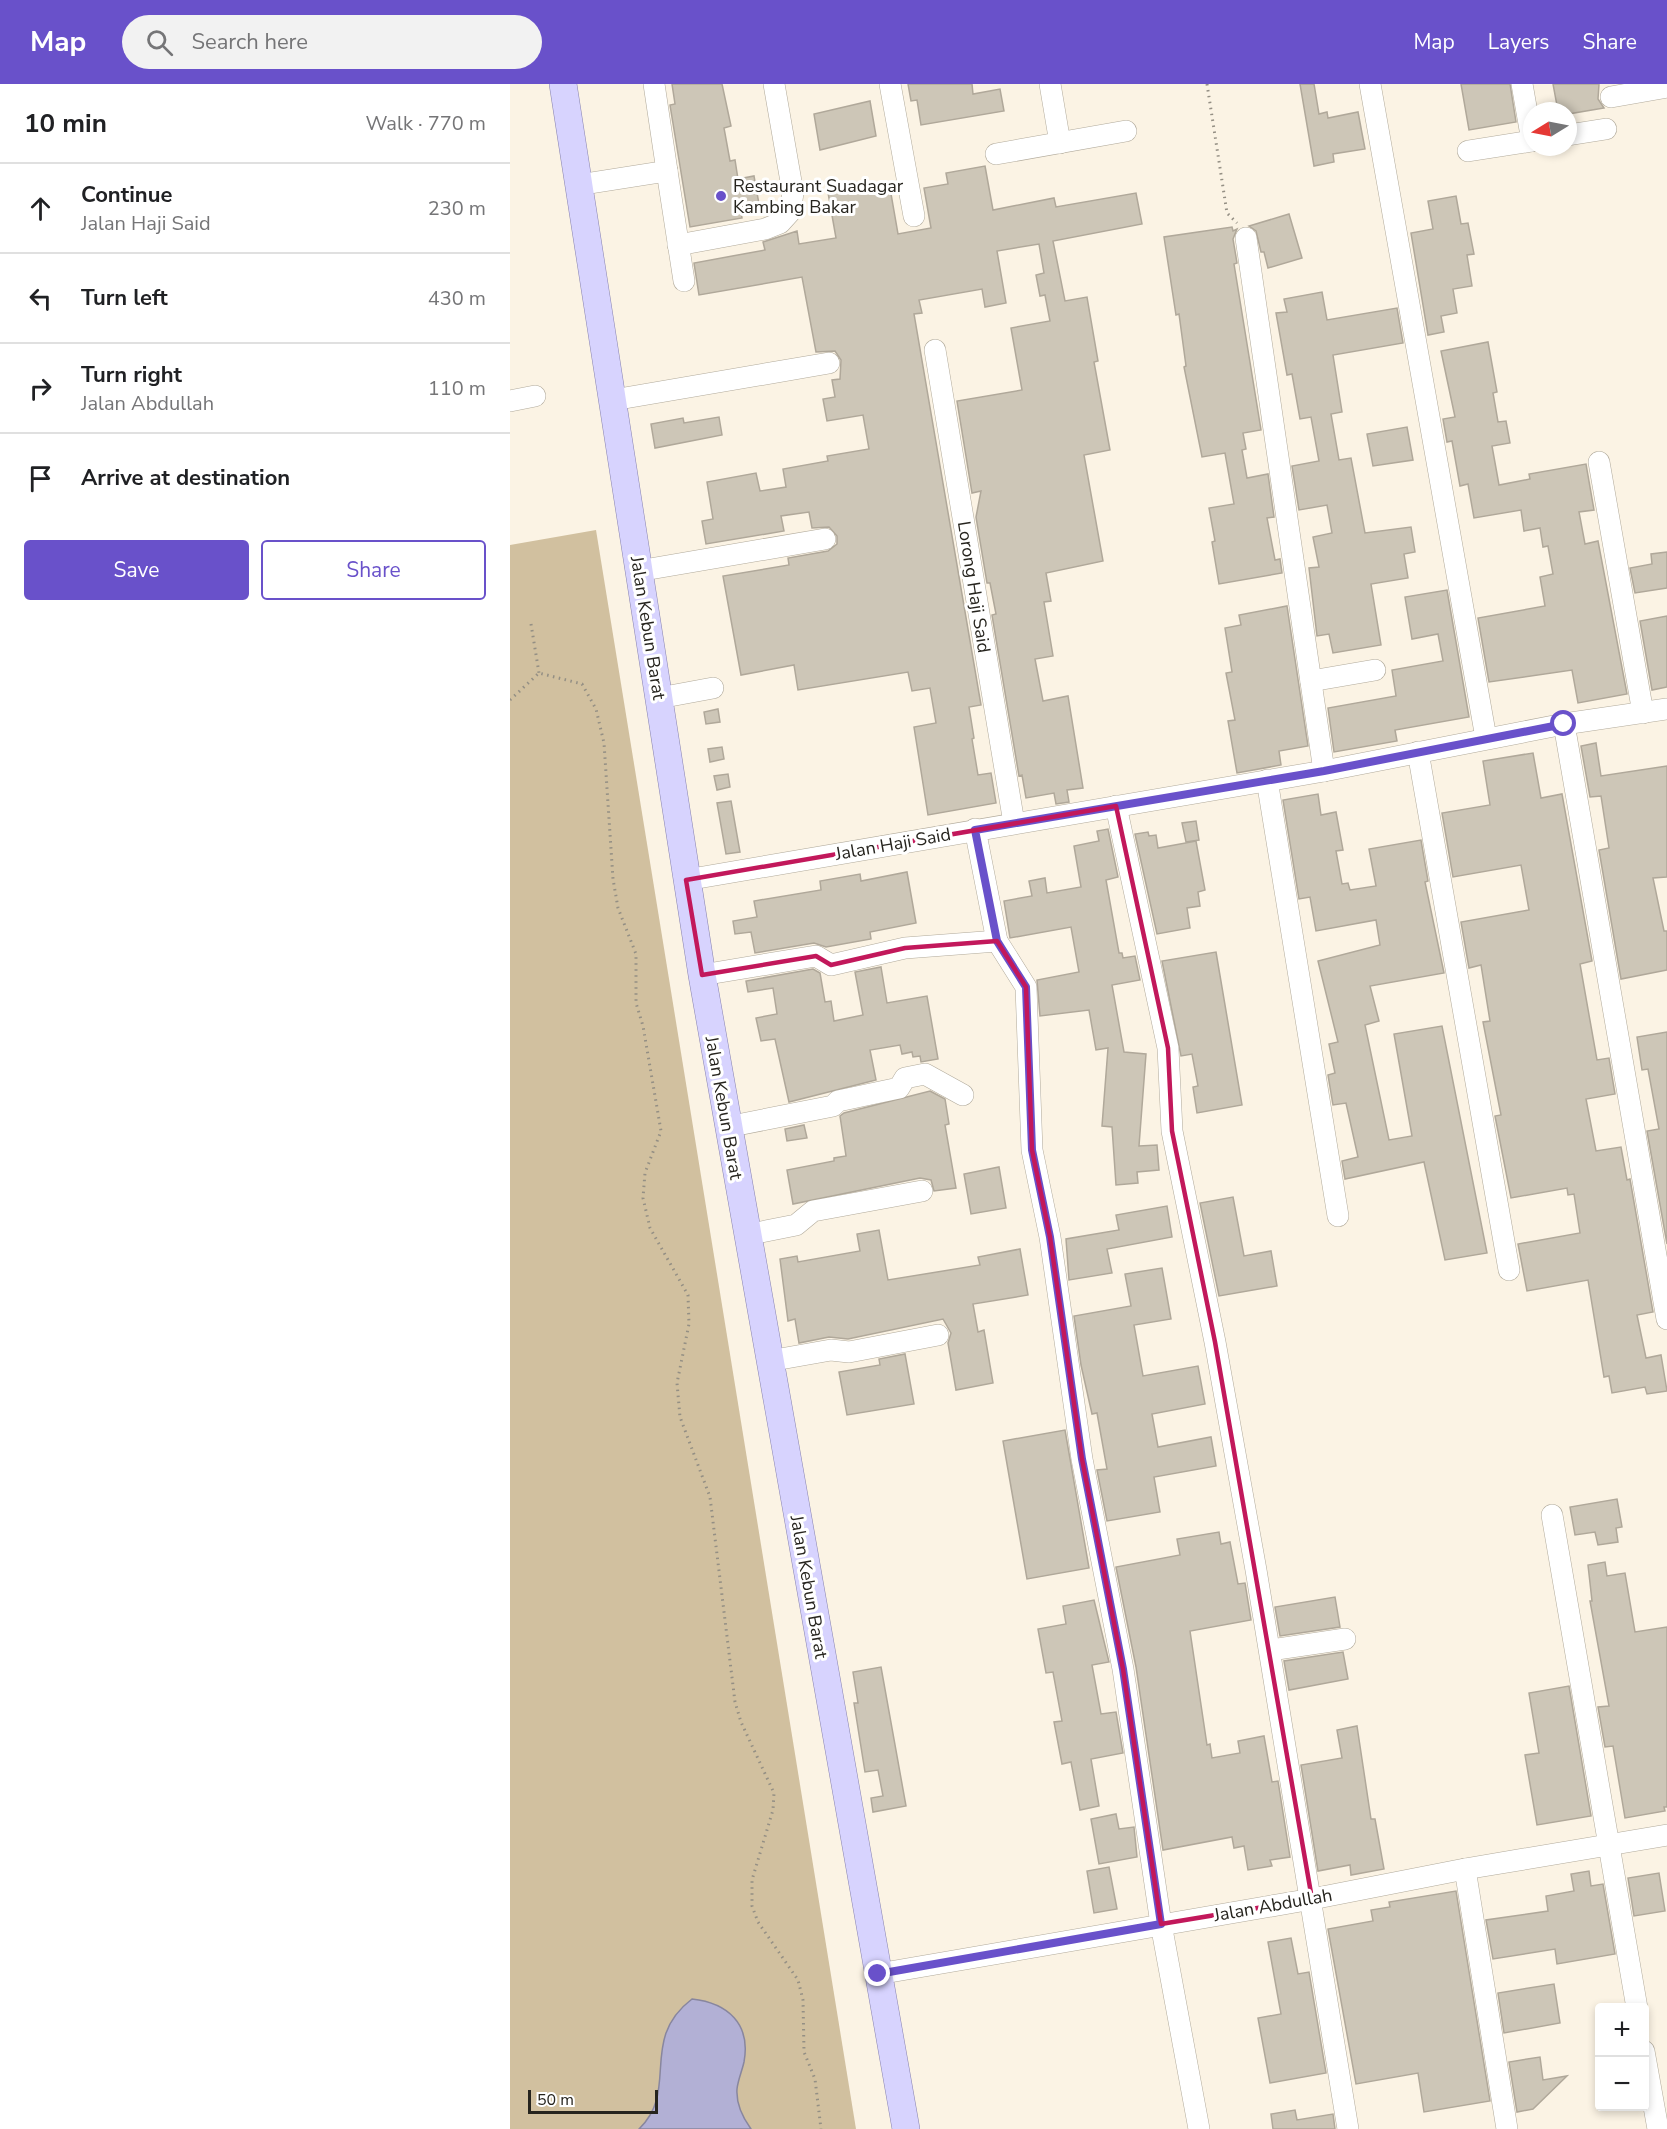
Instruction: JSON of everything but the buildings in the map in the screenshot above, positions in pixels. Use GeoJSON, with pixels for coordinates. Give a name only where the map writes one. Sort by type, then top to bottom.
{"type":"FeatureCollection","features":[{"type":"Feature","properties":{"kind":"main road","name":"Jalan Kebun Barat"},"geometry":{"type":"LineString","coordinates":[[563,84],[686,880],[727,1127],[906,2129]]}},
{"type":"Feature","properties":{"kind":"street"},"geometry":{"type":"LineString","coordinates":[[654,84],[684,281]]}},
{"type":"Feature","properties":{"kind":"street"},"geometry":{"type":"LineString","coordinates":[[678,245],[765,229],[780,223],[790,213],[793,193],[774,84]]}},
{"type":"Feature","properties":{"kind":"street"},"geometry":{"type":"LineString","coordinates":[[890,84],[914,216]]}},
{"type":"Feature","properties":{"kind":"street"},"geometry":{"type":"LineString","coordinates":[[1050,84],[1060,143]]}},
{"type":"Feature","properties":{"kind":"street"},"geometry":{"type":"LineString","coordinates":[[1370,84],[1486,738]]}},
{"type":"Feature","properties":{"kind":"street"},"geometry":{"type":"LineString","coordinates":[[1522,84],[1525,102]]}},
{"type":"Feature","properties":{"kind":"street"},"geometry":{"type":"LineString","coordinates":[[1611,97],[1667,87]]}},
{"type":"Feature","properties":{"kind":"street"},"geometry":{"type":"LineString","coordinates":[[1577,134],[1606,129]]}},
{"type":"Feature","properties":{"kind":"street"},"geometry":{"type":"LineString","coordinates":[[996,154],[1126,131]]}},
{"type":"Feature","properties":{"kind":"street"},"geometry":{"type":"LineString","coordinates":[[1468,151],[1523,142]]}},
{"type":"Feature","properties":{"kind":"street"},"geometry":{"type":"LineString","coordinates":[[578,185],[667,171]]}},
{"type":"Feature","properties":{"kind":"street"},"geometry":{"type":"LineString","coordinates":[[1246,238],[1324,771]]}},
{"type":"Feature","properties":{"kind":"street","name":"Lorong Haji Said"},"geometry":{"type":"LineString","coordinates":[[935,350],[1014,823]]}},
{"type":"Feature","properties":{"kind":"street"},"geometry":{"type":"LineString","coordinates":[[613,400],[829,363]]}},
{"type":"Feature","properties":{"kind":"street"},"geometry":{"type":"LineString","coordinates":[[510,400],[536,396]]}},
{"type":"Feature","properties":{"kind":"street"},"geometry":{"type":"LineString","coordinates":[[1599,462],[1642,713]]}},
{"type":"Feature","properties":{"kind":"street"},"geometry":{"type":"LineString","coordinates":[[638,571],[825,539]]}},
{"type":"Feature","properties":{"kind":"street"},"geometry":{"type":"LineString","coordinates":[[1311,681],[1375,670]]}},
{"type":"Feature","properties":{"kind":"street"},"geometry":{"type":"LineString","coordinates":[[659,698],[713,688]]}},
{"type":"Feature","properties":{"kind":"street","name":"Jalan Haji Said"},"geometry":{"type":"LineString","coordinates":[[686,880],[1324,771],[1564,724],[1667,709]]}},
{"type":"Feature","properties":{"kind":"street"},"geometry":{"type":"LineString","coordinates":[[1564,724],[1667,1319]]}},
{"type":"Feature","properties":{"kind":"street"},"geometry":{"type":"LineString","coordinates":[[1418,752],[1509,1270]]}},
{"type":"Feature","properties":{"kind":"street"},"geometry":{"type":"LineString","coordinates":[[1267,780],[1338,1216]]}},
{"type":"Feature","properties":{"kind":"street"},"geometry":{"type":"LineString","coordinates":[[1116,806],[1168,1048],[1172,1131],[1215,1342],[1270,1650],[1312,1899],[1316,1944],[1348,2129]]}},
{"type":"Feature","properties":{"kind":"street"},"geometry":{"type":"LineString","coordinates":[[975,830],[997,941],[1026,987],[1032,1150],[1050,1237],[1082,1459],[1123,1669],[1161,1924],[1199,2129]]}},
{"type":"Feature","properties":{"kind":"street"},"geometry":{"type":"LineString","coordinates":[[702,975],[816,956],[831,965],[905,948],[997,941]]}},
{"type":"Feature","properties":{"kind":"street"},"geometry":{"type":"LineString","coordinates":[[727,1127],[833,1106],[838,1101],[899,1088],[905,1078],[925,1074],[963,1095]]}},
{"type":"Feature","properties":{"kind":"street"},"geometry":{"type":"LineString","coordinates":[[746,1235],[796,1225],[813,1211],[922,1191]]}},
{"type":"Feature","properties":{"kind":"street"},"geometry":{"type":"LineString","coordinates":[[769,1361],[831,1350],[849,1352],[938,1335]]}},
{"type":"Feature","properties":{"kind":"street"},"geometry":{"type":"LineString","coordinates":[[1552,1515],[1636,2003]]}},
{"type":"Feature","properties":{"kind":"street"},"geometry":{"type":"LineString","coordinates":[[1270,1650],[1345,1639]]}},
{"type":"Feature","properties":{"kind":"street","name":"Jalan Abdullah"},"geometry":{"type":"LineString","coordinates":[[878,1974],[1667,1835]]}},
{"type":"Feature","properties":{"kind":"street"},"geometry":{"type":"LineString","coordinates":[[1465,1869],[1507,2129]]}},
{"type":"Feature","properties":{"kind":"street"},"geometry":{"type":"LineString","coordinates":[[1645,2057],[1658,2129]]}},
{"type":"Feature","properties":{"kind":"path"},"geometry":{"type":"LineString","coordinates":[[1207,84],[1227,213],[1239,225],[1246,238]]}},
{"type":"Feature","properties":{"kind":"path"},"geometry":{"type":"LineString","coordinates":[[531,624],[539,673]]}},
{"type":"Feature","properties":{"kind":"path"},"geometry":{"type":"LineString","coordinates":[[510,700],[539,673]]}},
{"type":"Feature","properties":{"kind":"path"},"geometry":{"type":"LineString","coordinates":[[539,673],[582,684],[596,709],[604,743],[613,879],[618,908],[636,954],[636,1003],[643,1026],[661,1131],[645,1173],[643,1198],[650,1228],[688,1295],[689,1324],[677,1383],[680,1418],[710,1497],[735,1702],[741,1722],[774,1793],[773,1810],[752,1880],[752,1906],[758,1922],[798,1980],[803,2001],[804,2052],[815,2079],[821,2129]]}},
{"type":"Feature","properties":{"kind":"highlighted area"},"geometry":{"type":"Polygon","coordinates":[[[1116,806],[1168,1048],[1172,1131],[1215,1342],[1312,1899],[1161,1924],[1123,1669],[1082,1459],[1050,1237],[1032,1150],[1026,987],[997,941],[905,948],[831,965],[816,956],[702,975],[686,880],[1116,806]]]}},
{"type":"Feature","properties":{"kind":"shaded area"},"geometry":{"type":"Polygon","coordinates":[[[596,530],[856,2129],[510,2129],[510,545],[596,530]]]}},
{"type":"Feature","properties":{"kind":"water"},"geometry":{"type":"Polygon","coordinates":[[[692,1999],[716,2005],[734,2018],[740,2026],[745,2049],[737,2094],[745,2120],[751,2129],[639,2129],[651,2114],[657,2098],[662,2048],[667,2031],[676,2015],[692,1999]]]}},
{"type":"Feature","properties":{"kind":"place","name":"Restaurant Suadagar Kambing Bakar"},"geometry":{"type":"Point","coordinates":[721,196]}},
{"type":"Feature","properties":{"kind":"route"},"geometry":{"type":"LineString","coordinates":[[878,1974],[1161,1924],[1123,1669],[1082,1459],[1050,1237],[1032,1150],[1026,987],[997,941],[975,830],[1324,771],[1564,724]]}}]}
